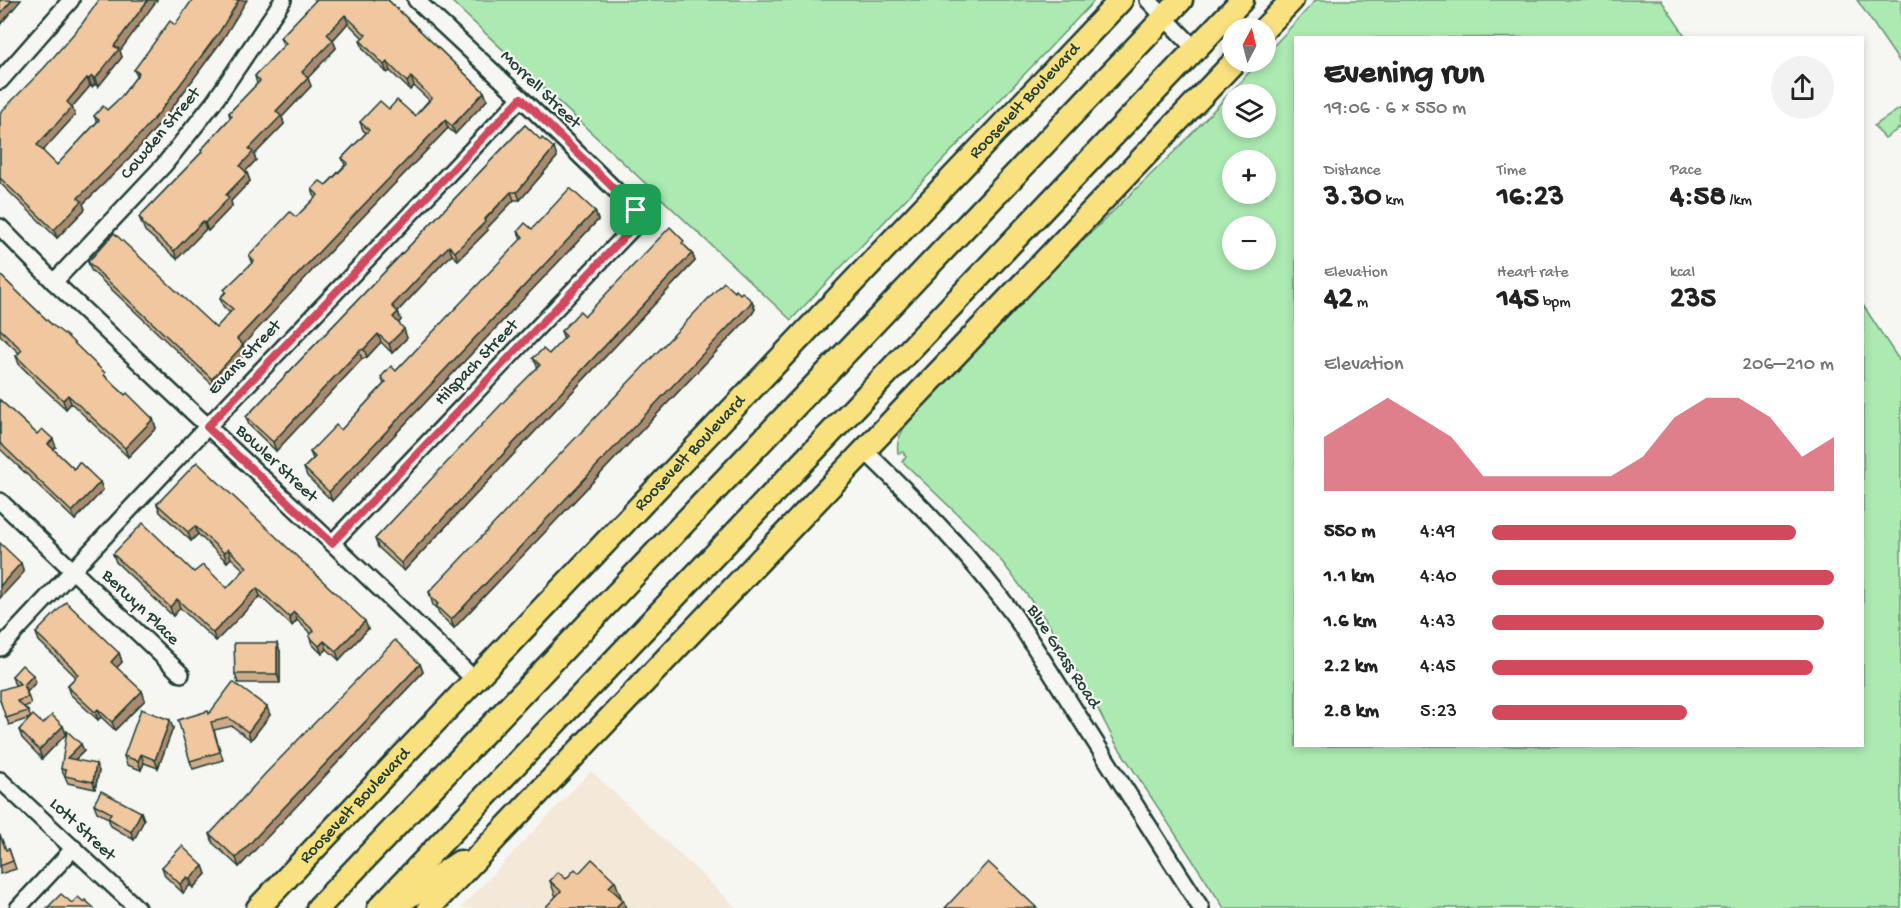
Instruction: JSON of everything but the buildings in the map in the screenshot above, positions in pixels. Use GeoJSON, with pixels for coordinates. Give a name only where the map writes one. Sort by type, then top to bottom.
{"type":"FeatureCollection","features":[{"type":"Feature","properties":{"kind":"highway","name":"Roosevelt Boulevard"},"geometry":{"type":"LineString","coordinates":[[258,908],[1122,0]]}},
{"type":"Feature","properties":{"kind":"highway"},"geometry":{"type":"LineString","coordinates":[[318,908],[1181,0]]}},
{"type":"Feature","properties":{"kind":"highway"},"geometry":{"type":"LineString","coordinates":[[379,908],[1242,0]]}},
{"type":"Feature","properties":{"kind":"highway"},"geometry":{"type":"LineString","coordinates":[[1275,18],[1292,0]]}},
{"type":"Feature","properties":{"kind":"highway"},"geometry":{"type":"LineString","coordinates":[[429,908],[1224,72]]}},
{"type":"Feature","properties":{"kind":"highway"},"geometry":{"type":"LineString","coordinates":[[391,908],[494,840]]}},
{"type":"Feature","properties":{"kind":"street"},"geometry":{"type":"LineString","coordinates":[[0,81],[71,0]]}},
{"type":"Feature","properties":{"kind":"street","name":"Cowden Street"},"geometry":{"type":"LineString","coordinates":[[54,282],[164,165],[214,102],[284,0]]}},
{"type":"Feature","properties":{"kind":"street","name":"Morrell Street"},"geometry":{"type":"LineString","coordinates":[[416,0],[636,210]]}},
{"type":"Feature","properties":{"kind":"street"},"geometry":{"type":"LineString","coordinates":[[1148,0],[1195,49]]}},
{"type":"Feature","properties":{"kind":"street","name":"Evans Street"},"geometry":{"type":"LineString","coordinates":[[0,648],[521,98]]}},
{"type":"Feature","properties":{"kind":"street","name":"Hilspach Street"},"geometry":{"type":"LineString","coordinates":[[332,543],[643,217],[636,210]]}},
{"type":"Feature","properties":{"kind":"street","name":"Bowler Street"},"geometry":{"type":"LineString","coordinates":[[0,227],[54,282],[475,680]]}},
{"type":"Feature","properties":{"kind":"street","name":"Blue Grass Road"},"geometry":{"type":"LineString","coordinates":[[864,450],[947,532],[992,584],[1201,908]]}},
{"type":"Feature","properties":{"kind":"street","name":"Berwyn Place"},"geometry":{"type":"LineString","coordinates":[[0,501],[181,674]]}},
{"type":"Feature","properties":{"kind":"street","name":"Lott Street"},"geometry":{"type":"LineString","coordinates":[[0,780],[137,908]]}},
{"type":"Feature","properties":{"kind":"street"},"geometry":{"type":"LineString","coordinates":[[18,908],[74,848]]}},
{"type":"Feature","properties":{"kind":"shaded area"},"geometry":{"type":"Polygon","coordinates":[[[591,771],[737,908],[461,908],[591,771]]]}},
{"type":"Feature","properties":{"kind":"green space"},"geometry":{"type":"Polygon","coordinates":[[[450,0],[1095,0],[791,320],[450,0]]]}},
{"type":"Feature","properties":{"kind":"green space"},"geometry":{"type":"Polygon","coordinates":[[[1316,0],[1661,0],[1685,36],[1294,36],[1294,747],[1864,747],[1864,307],[1901,363],[1901,908],[1224,908],[1115,742],[1089,692],[1048,623],[1003,563],[976,532],[902,461],[906,457],[903,452],[898,453],[898,440],[907,423],[1060,263],[1178,148],[1222,101],[1222,138],[1276,138],[1276,84],[1238,84],[1250,72],[1276,72],[1276,43],[1316,0]]]}},
{"type":"Feature","properties":{"kind":"green space"},"geometry":{"type":"Polygon","coordinates":[[[1857,0],[1901,0],[1901,64],[1857,0]]]}},
{"type":"Feature","properties":{"kind":"green space"},"geometry":{"type":"Polygon","coordinates":[[[1901,108],[1901,127],[1885,138],[1874,126],[1901,108]]]}},
{"type":"Feature","properties":{"kind":"route"},"geometry":{"type":"LineString","coordinates":[[521,98],[636,210],[643,217],[332,543],[207,427],[521,98]]}}]}
